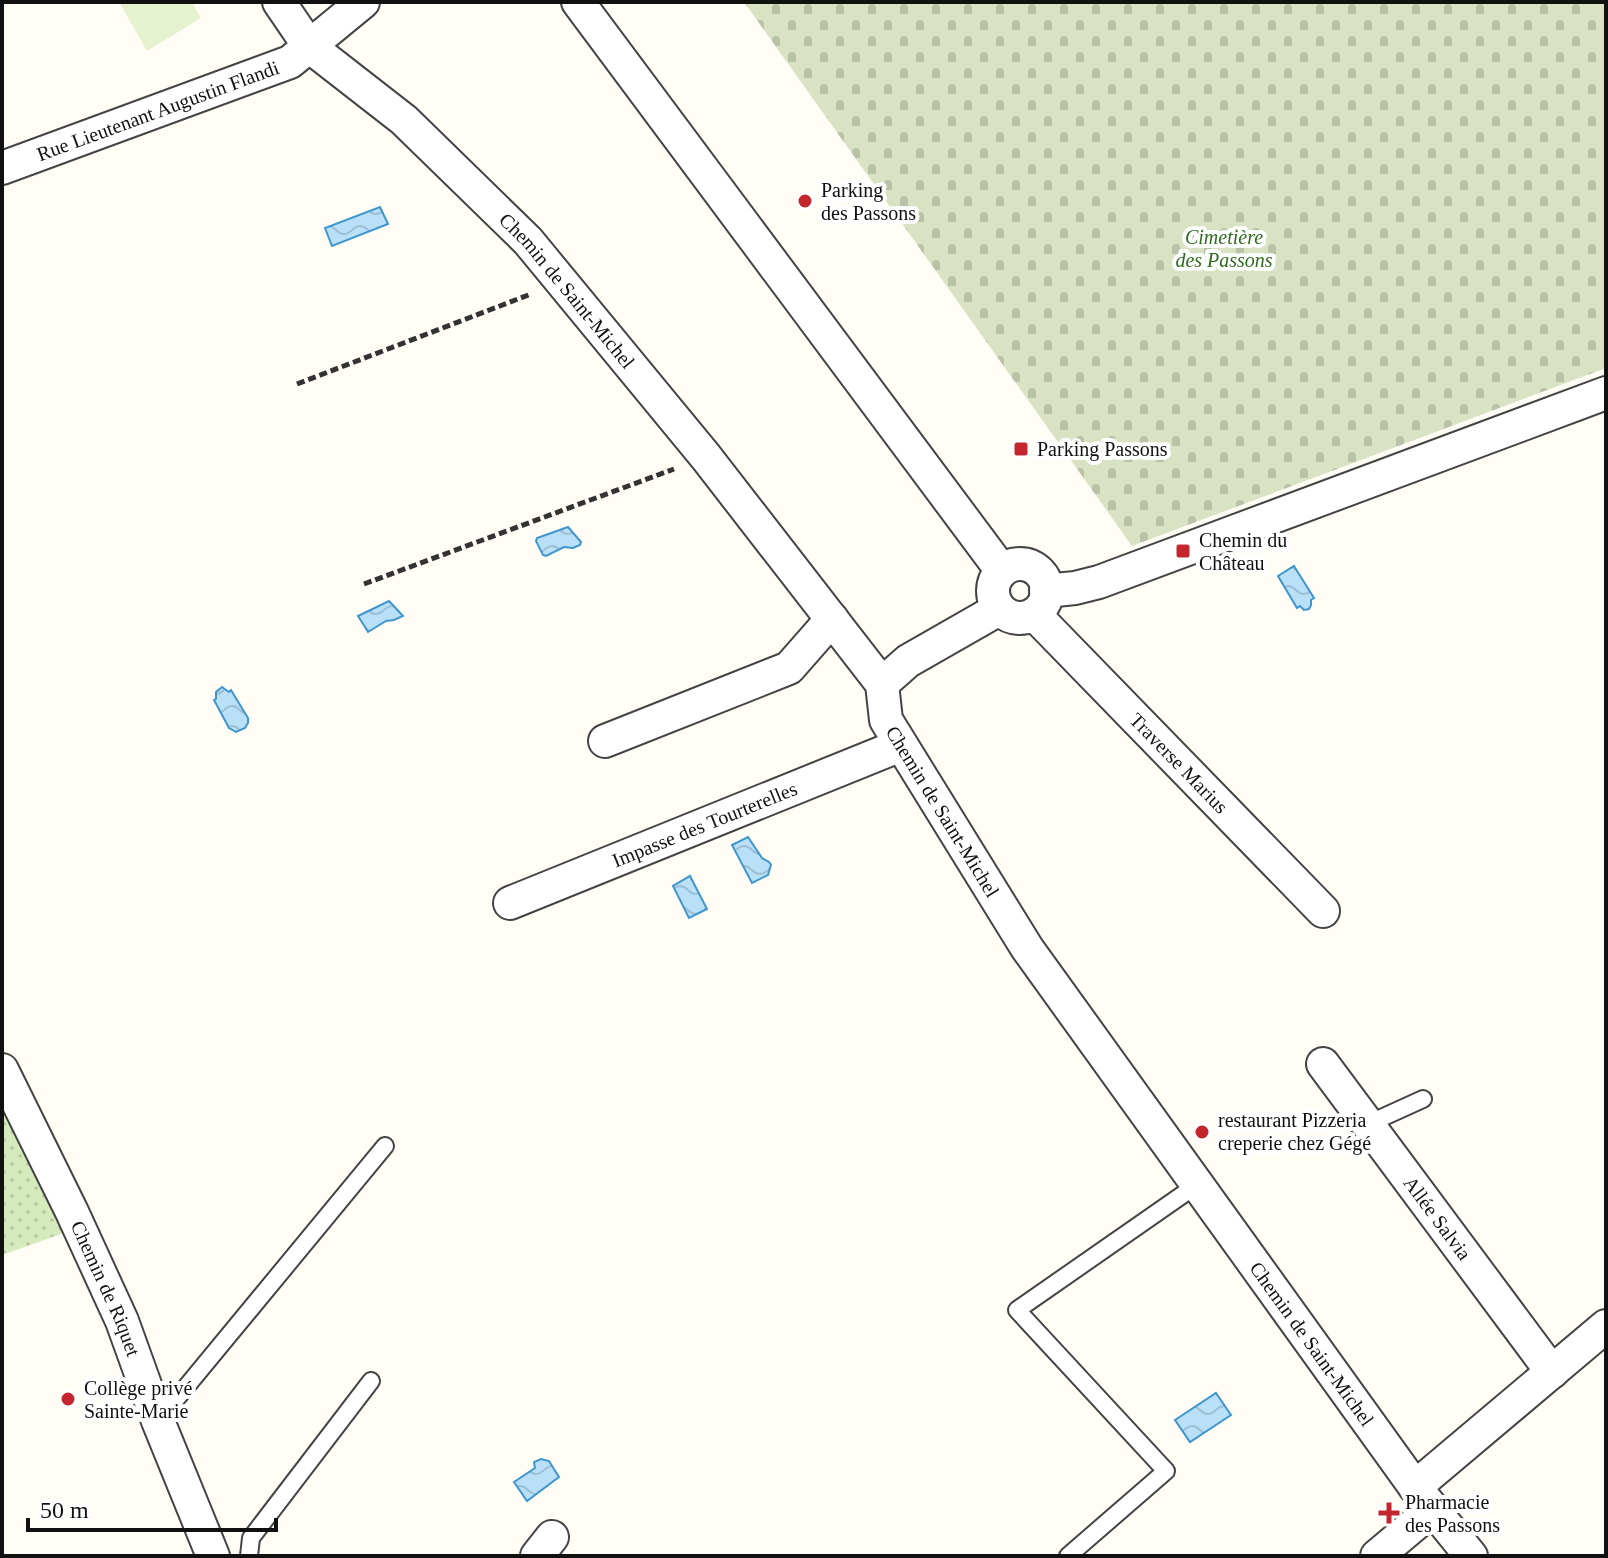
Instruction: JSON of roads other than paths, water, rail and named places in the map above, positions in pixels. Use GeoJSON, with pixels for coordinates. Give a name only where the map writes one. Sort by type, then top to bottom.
{"type":"FeatureCollection","features":[{"type":"Feature","properties":{"kind":"street","name":"Chemin de Saint-Michel"},"geometry":{"type":"LineString","coordinates":[[279,2],[309,46],[404,120],[528,241],[706,457],[882,684],[886,720],[1027,948],[1424,1498],[1471,1556]]}},
{"type":"Feature","properties":{"kind":"street","name":"Rue Lieutenant Augustin Flandi"},"geometry":{"type":"LineString","coordinates":[[2,168],[290,62],[363,2]]}},
{"type":"Feature","properties":{"kind":"street"},"geometry":{"type":"LineString","coordinates":[[578,2],[1002,571]]}},
{"type":"Feature","properties":{"kind":"street"},"geometry":{"type":"LineString","coordinates":[[1040,602],[1042,576],[1036,569],[1018,564],[996,577],[993,594],[999,609],[1014,618],[1022,618],[1040,602],[1075,588],[1099,582],[1606,393]]}},
{"type":"Feature","properties":{"kind":"street","name":"Traverse Marius"},"geometry":{"type":"LineString","coordinates":[[1040,602],[1323,911]]}},
{"type":"Feature","properties":{"kind":"street"},"geometry":{"type":"LineString","coordinates":[[882,684],[908,661],[999,609]]}},
{"type":"Feature","properties":{"kind":"street"},"geometry":{"type":"LineString","coordinates":[[605,741],[789,668],[832,619]]}},
{"type":"Feature","properties":{"kind":"street","name":"Impasse des Tourterelles"},"geometry":{"type":"LineString","coordinates":[[510,903],[901,745]]}},
{"type":"Feature","properties":{"kind":"street","name":"Allée Salvia"},"geometry":{"type":"LineString","coordinates":[[1323,1064],[1552,1372]]}},
{"type":"Feature","properties":{"kind":"street","name":"Chemin de Riquet"},"geometry":{"type":"LineString","coordinates":[[2,1070],[122,1321],[158,1421],[213,1556]]}},
{"type":"Feature","properties":{"kind":"street"},"geometry":{"type":"LineString","coordinates":[[1377,1556],[1424,1498],[1552,1372],[1606,1326]]}},
{"type":"Feature","properties":{"kind":"lane"},"geometry":{"type":"LineString","coordinates":[[1368,1124],[1423,1099]]}},
{"type":"Feature","properties":{"kind":"lane"},"geometry":{"type":"LineString","coordinates":[[158,1421],[385,1146]]}},
{"type":"Feature","properties":{"kind":"lane"},"geometry":{"type":"LineString","coordinates":[[1068,1556],[1166,1471],[1017,1310],[1198,1184]]}},
{"type":"Feature","properties":{"kind":"lane"},"geometry":{"type":"LineString","coordinates":[[249,1556],[251,1538],[371,1381]]}},
{"type":"Feature","properties":{"kind":"water"},"geometry":{"type":"Polygon","coordinates":[[[380,207],[388,224],[332,246],[325,228],[380,207]]]}},
{"type":"Feature","properties":{"kind":"water"},"geometry":{"type":"Polygon","coordinates":[[[568,527],[581,542],[580,545],[543,555],[537,538],[568,527]]]}},
{"type":"Feature","properties":{"kind":"water"},"geometry":{"type":"Polygon","coordinates":[[[1294,566],[1314,598],[1309,609],[1297,608],[1278,576],[1294,566]]]}},
{"type":"Feature","properties":{"kind":"water"},"geometry":{"type":"Polygon","coordinates":[[[389,601],[403,616],[386,621],[368,632],[358,616],[389,601]]]}},
{"type":"Feature","properties":{"kind":"water"},"geometry":{"type":"Polygon","coordinates":[[[222,687],[229,692],[231,690],[248,718],[245,728],[236,732],[229,728],[214,700],[216,692],[222,687]]]}},
{"type":"Feature","properties":{"kind":"water"},"geometry":{"type":"Polygon","coordinates":[[[748,837],[762,858],[771,865],[768,875],[752,883],[732,845],[748,837]]]}},
{"type":"Feature","properties":{"kind":"water"},"geometry":{"type":"Polygon","coordinates":[[[690,876],[707,909],[689,918],[673,886],[690,876]]]}},
{"type":"Feature","properties":{"kind":"water"},"geometry":{"type":"Polygon","coordinates":[[[1216,1393],[1231,1415],[1190,1442],[1175,1420],[1216,1393]]]}},
{"type":"Feature","properties":{"kind":"water"},"geometry":{"type":"Polygon","coordinates":[[[541,1459],[549,1461],[559,1477],[527,1501],[514,1482],[535,1468],[534,1462],[541,1459]]]}},
{"type":"Feature","properties":{"kind":"place","name":"Parking des Passons"},"geometry":{"type":"Point","coordinates":[805,201]}},
{"type":"Feature","properties":{"kind":"place","name":"Parking Passons"},"geometry":{"type":"Point","coordinates":[1021,449]}},
{"type":"Feature","properties":{"kind":"place","name":"Chemin du Château"},"geometry":{"type":"Point","coordinates":[1183,551]}},
{"type":"Feature","properties":{"kind":"place","name":"restaurant Pizzeria creperie chez Gégé"},"geometry":{"type":"Point","coordinates":[1202,1132]}},
{"type":"Feature","properties":{"kind":"place","name":"Collège privé Sainte-Marie"},"geometry":{"type":"Point","coordinates":[68,1399]}},
{"type":"Feature","properties":{"kind":"place","name":"Pharmacie des Passons"},"geometry":{"type":"Point","coordinates":[1389,1513]}},
{"type":"Feature","properties":{"kind":"park label","name":"Cimetière des Passons"},"geometry":{"type":"Point","coordinates":[1224,248]}}]}
